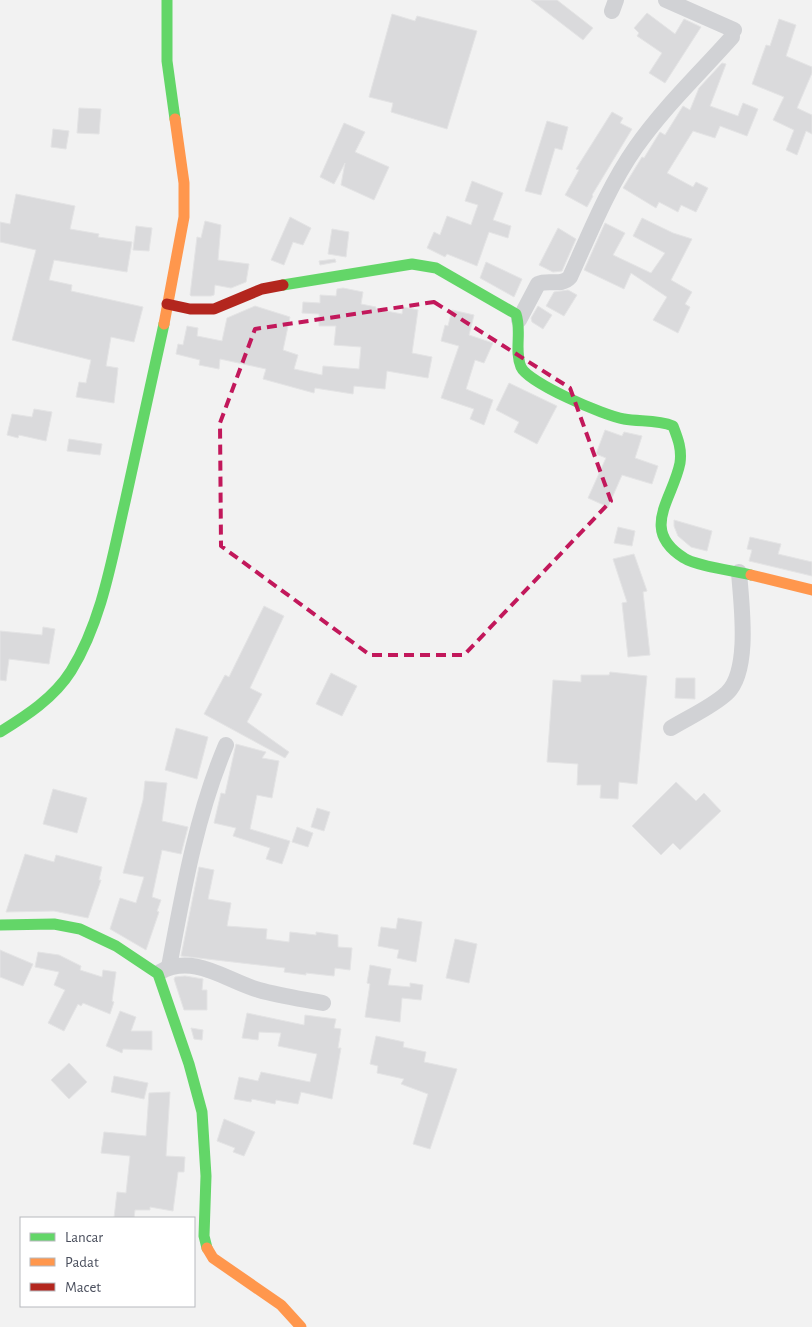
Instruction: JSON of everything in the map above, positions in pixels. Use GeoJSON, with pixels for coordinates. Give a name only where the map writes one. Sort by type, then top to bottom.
{"type":"FeatureCollection","features":[{"type":"Feature","properties":{"kind":"street"},"geometry":{"type":"LineString","coordinates":[[0,732],[29,714],[52,694],[70,671],[93,625],[112,560],[178,255],[186,197],[167,61],[167,0]]}},
{"type":"Feature","properties":{"kind":"street"},"geometry":{"type":"LineString","coordinates":[[666,0],[733,33],[648,131],[635,149],[602,206],[568,280],[561,283],[547,282],[538,284],[519,320],[519,362],[526,376],[603,413],[624,419],[660,422],[673,426],[682,449],[681,459],[660,518],[662,538],[673,552],[685,559],[812,590]]}},
{"type":"Feature","properties":{"kind":"street"},"geometry":{"type":"LineString","coordinates":[[167,304],[190,309],[214,308],[262,289],[412,264],[436,268],[511,311],[519,320]]}},
{"type":"Feature","properties":{"kind":"street"},"geometry":{"type":"LineString","coordinates":[[671,728],[716,701],[728,692],[735,682],[739,668],[743,624],[739,572]]}},
{"type":"Feature","properties":{"kind":"street"},"geometry":{"type":"LineString","coordinates":[[226,745],[211,781],[202,810],[164,970],[202,1112],[206,1176],[204,1236],[207,1248],[213,1258],[281,1305],[301,1327]]}},
{"type":"Feature","properties":{"kind":"street"},"geometry":{"type":"LineString","coordinates":[[0,925],[54,924],[80,929],[164,970],[194,966],[256,990],[323,1003]]}},
{"type":"Feature","properties":{"kind":"highlighted area"},"geometry":{"type":"Polygon","coordinates":[[[434,302],[570,388],[611,501],[464,655],[370,655],[221,546],[220,423],[255,329],[434,302]]]}},
{"type":"Feature","properties":{"kind":"building"},"geometry":{"type":"Polygon","coordinates":[[[531,0],[557,0],[593,28],[583,40],[531,0]]]}},
{"type":"Feature","properties":{"kind":"building"},"geometry":{"type":"Polygon","coordinates":[[[647,13],[675,34],[684,19],[701,27],[665,83],[649,73],[662,53],[637,36],[639,33],[634,28],[647,13]]]}},
{"type":"Feature","properties":{"kind":"building"},"geometry":{"type":"Polygon","coordinates":[[[392,14],[415,21],[417,16],[477,31],[447,129],[391,112],[393,103],[369,97],[392,14]]]}},
{"type":"Feature","properties":{"kind":"building"},"geometry":{"type":"Polygon","coordinates":[[[779,19],[796,25],[786,56],[812,67],[812,73],[797,108],[812,115],[812,134],[806,131],[797,155],[786,150],[794,130],[773,120],[784,97],[752,84],[766,45],[770,46],[779,19]]]}},
{"type":"Feature","properties":{"kind":"building"},"geometry":{"type":"Polygon","coordinates":[[[722,63],[726,64],[710,106],[738,116],[743,103],[758,109],[747,136],[720,126],[715,138],[693,131],[667,173],[693,187],[696,182],[708,188],[696,212],[681,205],[678,212],[659,202],[656,208],[623,188],[660,132],[665,135],[683,106],[690,110],[699,88],[722,63]]]}},
{"type":"Feature","properties":{"kind":"building"},"geometry":{"type":"Polygon","coordinates":[[[79,108],[101,109],[99,134],[77,133],[79,108]]]}},
{"type":"Feature","properties":{"kind":"building"},"geometry":{"type":"Polygon","coordinates":[[[612,112],[623,118],[620,123],[632,129],[592,195],[587,207],[565,195],[579,170],[576,169],[612,112]]]}},
{"type":"Feature","properties":{"kind":"building"},"geometry":{"type":"Polygon","coordinates":[[[547,121],[568,127],[562,150],[555,148],[541,195],[525,191],[547,121]]]}},
{"type":"Feature","properties":{"kind":"building"},"geometry":{"type":"Polygon","coordinates":[[[344,123],[365,132],[355,152],[389,167],[374,200],[341,185],[345,163],[334,184],[320,177],[344,123]]]}},
{"type":"Feature","properties":{"kind":"building"},"geometry":{"type":"Polygon","coordinates":[[[53,129],[69,131],[66,149],[51,147],[53,129]]]}},
{"type":"Feature","properties":{"kind":"building"},"geometry":{"type":"Polygon","coordinates":[[[472,181],[503,193],[493,220],[511,226],[508,238],[489,232],[477,266],[447,254],[445,257],[427,248],[434,232],[440,235],[447,216],[471,225],[478,205],[465,201],[472,181]]]}},
{"type":"Feature","properties":{"kind":"building"},"geometry":{"type":"Polygon","coordinates":[[[16,194],[75,206],[70,229],[99,234],[98,237],[132,242],[127,272],[54,260],[49,280],[72,285],[71,291],[143,307],[134,342],[111,337],[106,366],[118,368],[114,403],[76,397],[79,382],[86,383],[91,360],[12,340],[36,250],[0,242],[0,222],[10,224],[16,194]]]}},
{"type":"Feature","properties":{"kind":"building"},"geometry":{"type":"Polygon","coordinates":[[[290,217],[311,228],[303,245],[293,242],[284,265],[271,260],[290,217]]]}},
{"type":"Feature","properties":{"kind":"building"},"geometry":{"type":"Polygon","coordinates":[[[642,218],[673,233],[692,239],[671,280],[692,292],[685,304],[690,307],[678,333],[653,320],[667,297],[631,273],[624,289],[584,270],[605,223],[625,233],[613,255],[651,273],[665,253],[633,236],[642,218]]]}},
{"type":"Feature","properties":{"kind":"building"},"geometry":{"type":"Polygon","coordinates":[[[205,221],[221,225],[218,260],[249,264],[246,282],[231,288],[215,285],[214,295],[211,296],[191,296],[197,237],[201,238],[205,221]]]}},
{"type":"Feature","properties":{"kind":"building"},"geometry":{"type":"Polygon","coordinates":[[[136,226],[152,228],[149,251],[133,250],[136,226]]]}},
{"type":"Feature","properties":{"kind":"building"},"geometry":{"type":"Polygon","coordinates":[[[558,228],[576,239],[562,271],[553,272],[539,265],[558,228]]]}},
{"type":"Feature","properties":{"kind":"building"},"geometry":{"type":"Polygon","coordinates":[[[332,229],[349,232],[346,257],[328,254],[332,229]]]}},
{"type":"Feature","properties":{"kind":"building"},"geometry":{"type":"Polygon","coordinates":[[[335,259],[336,262],[320,265],[319,261],[335,259]]]}},
{"type":"Feature","properties":{"kind":"building"},"geometry":{"type":"Polygon","coordinates":[[[486,262],[522,279],[514,297],[480,278],[486,262]]]}},
{"type":"Feature","properties":{"kind":"building"},"geometry":{"type":"Polygon","coordinates":[[[343,288],[363,292],[361,304],[376,307],[376,309],[402,314],[403,307],[418,310],[412,353],[432,357],[428,378],[387,371],[385,389],[354,386],[353,394],[315,388],[314,393],[263,379],[266,369],[220,359],[219,369],[199,365],[200,360],[176,354],[178,344],[183,345],[187,326],[198,328],[197,336],[222,341],[227,318],[255,306],[290,317],[283,350],[298,355],[294,369],[322,375],[323,366],[359,369],[361,347],[334,345],[336,326],[319,326],[319,314],[302,313],[303,302],[320,303],[320,295],[336,296],[337,289],[343,288]]]}},
{"type":"Feature","properties":{"kind":"building"},"geometry":{"type":"Polygon","coordinates":[[[568,290],[577,295],[564,316],[546,306],[554,292],[568,290]]]}},
{"type":"Feature","properties":{"kind":"building"},"geometry":{"type":"Polygon","coordinates":[[[538,306],[552,315],[543,329],[532,322],[531,318],[538,306]]]}},
{"type":"Feature","properties":{"kind":"building"},"geometry":{"type":"Polygon","coordinates":[[[452,310],[474,315],[469,335],[493,343],[484,363],[475,360],[466,389],[493,400],[484,425],[470,419],[474,409],[441,398],[459,346],[441,341],[445,325],[448,326],[452,310]]]}},
{"type":"Feature","properties":{"kind":"building"},"geometry":{"type":"Polygon","coordinates":[[[509,383],[557,406],[537,444],[514,432],[519,422],[496,410],[509,383]]]}},
{"type":"Feature","properties":{"kind":"building"},"geometry":{"type":"Polygon","coordinates":[[[34,409],[52,412],[46,441],[19,435],[18,438],[7,435],[12,414],[32,417],[34,409]]]}},
{"type":"Feature","properties":{"kind":"building"},"geometry":{"type":"Polygon","coordinates":[[[605,430],[622,436],[624,432],[642,436],[635,458],[658,466],[652,484],[622,475],[608,507],[588,498],[606,458],[596,454],[605,430]]]}},
{"type":"Feature","properties":{"kind":"building"},"geometry":{"type":"Polygon","coordinates":[[[69,439],[102,444],[100,455],[67,451],[69,439]]]}},
{"type":"Feature","properties":{"kind":"building"},"geometry":{"type":"Polygon","coordinates":[[[674,520],[712,531],[707,551],[691,547],[678,536],[674,520]]]}},
{"type":"Feature","properties":{"kind":"building"},"geometry":{"type":"Polygon","coordinates":[[[618,527],[635,531],[632,546],[614,543],[618,527]]]}},
{"type":"Feature","properties":{"kind":"building"},"geometry":{"type":"Polygon","coordinates":[[[750,537],[781,544],[778,554],[812,562],[812,576],[749,561],[752,550],[747,549],[750,537]]]}},
{"type":"Feature","properties":{"kind":"building"},"geometry":{"type":"Polygon","coordinates":[[[634,554],[647,591],[643,592],[650,655],[628,657],[622,603],[627,602],[613,559],[634,554]]]}},
{"type":"Feature","properties":{"kind":"building"},"geometry":{"type":"Polygon","coordinates":[[[264,606],[284,616],[250,688],[262,694],[247,722],[289,752],[285,758],[204,714],[225,675],[229,677],[264,606]]]}},
{"type":"Feature","properties":{"kind":"building"},"geometry":{"type":"Polygon","coordinates":[[[43,627],[55,629],[49,664],[9,659],[6,681],[0,680],[0,631],[42,635],[43,627]]]}},
{"type":"Feature","properties":{"kind":"building"},"geometry":{"type":"Polygon","coordinates":[[[610,672],[647,676],[637,784],[619,782],[618,799],[600,798],[601,785],[577,785],[578,764],[547,762],[553,680],[581,682],[581,675],[609,675],[610,672]]]}},
{"type":"Feature","properties":{"kind":"building"},"geometry":{"type":"Polygon","coordinates":[[[331,673],[357,686],[342,716],[316,704],[331,673]]]}},
{"type":"Feature","properties":{"kind":"building"},"geometry":{"type":"Polygon","coordinates":[[[676,678],[695,678],[695,699],[675,698],[676,678]]]}},
{"type":"Feature","properties":{"kind":"building"},"geometry":{"type":"Polygon","coordinates":[[[176,728],[208,737],[197,779],[165,770],[176,728]]]}},
{"type":"Feature","properties":{"kind":"building"},"geometry":{"type":"Polygon","coordinates":[[[236,744],[266,752],[262,758],[279,761],[272,798],[257,795],[250,829],[290,841],[282,864],[266,859],[270,848],[233,836],[236,828],[214,823],[221,793],[225,794],[236,744]]]}},
{"type":"Feature","properties":{"kind":"building"},"geometry":{"type":"Polygon","coordinates":[[[145,781],[167,783],[162,821],[188,827],[181,854],[162,850],[152,897],[161,900],[157,911],[159,912],[146,950],[110,929],[120,898],[136,903],[144,877],[123,873],[143,800],[145,781]]]}},
{"type":"Feature","properties":{"kind":"building"},"geometry":{"type":"Polygon","coordinates":[[[676,782],[696,801],[704,793],[721,811],[680,850],[673,843],[661,855],[632,826],[676,782]]]}},
{"type":"Feature","properties":{"kind":"building"},"geometry":{"type":"Polygon","coordinates":[[[53,789],[87,798],[77,833],[43,824],[53,789]]]}},
{"type":"Feature","properties":{"kind":"building"},"geometry":{"type":"Polygon","coordinates":[[[317,808],[330,812],[324,831],[311,827],[317,808]]]}},
{"type":"Feature","properties":{"kind":"building"},"geometry":{"type":"Polygon","coordinates":[[[297,827],[313,833],[308,847],[292,842],[297,827]]]}},
{"type":"Feature","properties":{"kind":"building"},"geometry":{"type":"Polygon","coordinates":[[[25,854],[54,862],[56,855],[102,867],[99,880],[101,880],[88,918],[54,911],[6,912],[25,854]]]}},
{"type":"Feature","properties":{"kind":"building"},"geometry":{"type":"Polygon","coordinates":[[[199,867],[214,870],[208,899],[231,903],[227,926],[267,929],[266,939],[289,942],[290,932],[316,935],[316,932],[338,935],[338,947],[352,948],[350,970],[335,968],[334,976],[306,973],[306,975],[284,972],[285,968],[181,956],[199,867]]]}},
{"type":"Feature","properties":{"kind":"building"},"geometry":{"type":"Polygon","coordinates":[[[398,918],[422,922],[416,962],[397,958],[399,950],[378,946],[381,927],[396,929],[398,918]]]}},
{"type":"Feature","properties":{"kind":"building"},"geometry":{"type":"Polygon","coordinates":[[[455,939],[477,944],[469,983],[446,978],[455,939]]]}},
{"type":"Feature","properties":{"kind":"building"},"geometry":{"type":"Polygon","coordinates":[[[0,950],[33,964],[23,986],[0,977],[0,950]]]}},
{"type":"Feature","properties":{"kind":"building"},"geometry":{"type":"Polygon","coordinates":[[[38,952],[59,955],[81,966],[80,970],[102,977],[103,970],[116,972],[112,1001],[114,1002],[110,1014],[83,1003],[81,1006],[78,1004],[64,1031],[48,1023],[65,990],[54,985],[59,972],[35,967],[38,952]]]}},
{"type":"Feature","properties":{"kind":"building"},"geometry":{"type":"Polygon","coordinates":[[[370,965],[391,969],[388,985],[410,987],[410,983],[423,985],[421,1000],[402,998],[400,1022],[365,1017],[370,984],[367,983],[370,965]]]}},
{"type":"Feature","properties":{"kind":"building"},"geometry":{"type":"Polygon","coordinates":[[[185,976],[203,979],[202,990],[207,990],[207,1010],[184,1010],[174,979],[175,977],[185,976]]]}},
{"type":"Feature","properties":{"kind":"building"},"geometry":{"type":"Polygon","coordinates":[[[120,1011],[136,1017],[131,1031],[152,1031],[152,1050],[123,1049],[122,1053],[106,1046],[120,1011]]]}},
{"type":"Feature","properties":{"kind":"building"},"geometry":{"type":"Polygon","coordinates":[[[247,1013],[304,1025],[305,1015],[336,1019],[334,1028],[341,1029],[338,1048],[341,1048],[332,1099],[301,1092],[298,1104],[276,1100],[275,1104],[252,1099],[251,1102],[234,1099],[239,1077],[258,1081],[261,1072],[310,1082],[317,1054],[278,1046],[281,1033],[259,1032],[258,1040],[242,1038],[247,1013]]]}},
{"type":"Feature","properties":{"kind":"building"},"geometry":{"type":"Polygon","coordinates":[[[191,1028],[203,1030],[202,1040],[194,1039],[191,1028]]]}},
{"type":"Feature","properties":{"kind":"building"},"geometry":{"type":"Polygon","coordinates":[[[376,1036],[404,1042],[403,1047],[426,1052],[424,1062],[457,1069],[430,1149],[413,1144],[428,1094],[401,1084],[404,1079],[377,1073],[378,1066],[370,1064],[376,1036]]]}},
{"type":"Feature","properties":{"kind":"building"},"geometry":{"type":"Polygon","coordinates":[[[69,1063],[87,1082],[69,1099],[51,1080],[69,1063]]]}},
{"type":"Feature","properties":{"kind":"building"},"geometry":{"type":"Polygon","coordinates":[[[114,1076],[148,1083],[144,1099],[111,1092],[114,1076]]]}},
{"type":"Feature","properties":{"kind":"building"},"geometry":{"type":"Polygon","coordinates":[[[170,1092],[166,1156],[185,1157],[184,1172],[178,1172],[173,1211],[150,1207],[150,1210],[135,1210],[134,1217],[114,1217],[117,1192],[126,1193],[130,1156],[101,1153],[104,1132],[146,1136],[149,1093],[170,1092]]]}},
{"type":"Feature","properties":{"kind":"building"},"geometry":{"type":"Polygon","coordinates":[[[224,1119],[255,1132],[244,1156],[233,1152],[235,1148],[217,1141],[224,1119]]]}},
{"type":"Feature","properties":{"kind":"traffic: fast"},"geometry":{"type":"LineString","coordinates":[[167,0],[167,61],[175,119]]}},
{"type":"Feature","properties":{"kind":"traffic: fast"},"geometry":{"type":"LineString","coordinates":[[283,285],[412,264],[436,268],[516,314],[518,321],[519,361],[527,374],[568,398],[614,417],[661,422],[673,426],[679,444],[680,463],[662,514],[663,536],[671,547],[690,561],[751,575]]}},
{"type":"Feature","properties":{"kind":"traffic: fast"},"geometry":{"type":"LineString","coordinates":[[0,732],[29,713],[56,690],[71,671],[91,631],[105,589],[164,324]]}},
{"type":"Feature","properties":{"kind":"traffic: fast"},"geometry":{"type":"LineString","coordinates":[[0,925],[54,924],[80,929],[116,946],[158,974],[189,1064],[202,1112],[206,1176],[204,1236],[207,1248]]}},
{"type":"Feature","properties":{"kind":"traffic: slow"},"geometry":{"type":"LineString","coordinates":[[164,324],[184,217],[184,183],[175,119]]}},
{"type":"Feature","properties":{"kind":"traffic: slow"},"geometry":{"type":"LineString","coordinates":[[751,575],[812,590]]}},
{"type":"Feature","properties":{"kind":"traffic: slow"},"geometry":{"type":"LineString","coordinates":[[207,1248],[213,1258],[281,1305],[301,1327]]}},
{"type":"Feature","properties":{"kind":"traffic: jam"},"geometry":{"type":"LineString","coordinates":[[167,304],[190,309],[214,309],[262,289],[283,285]]}}]}
